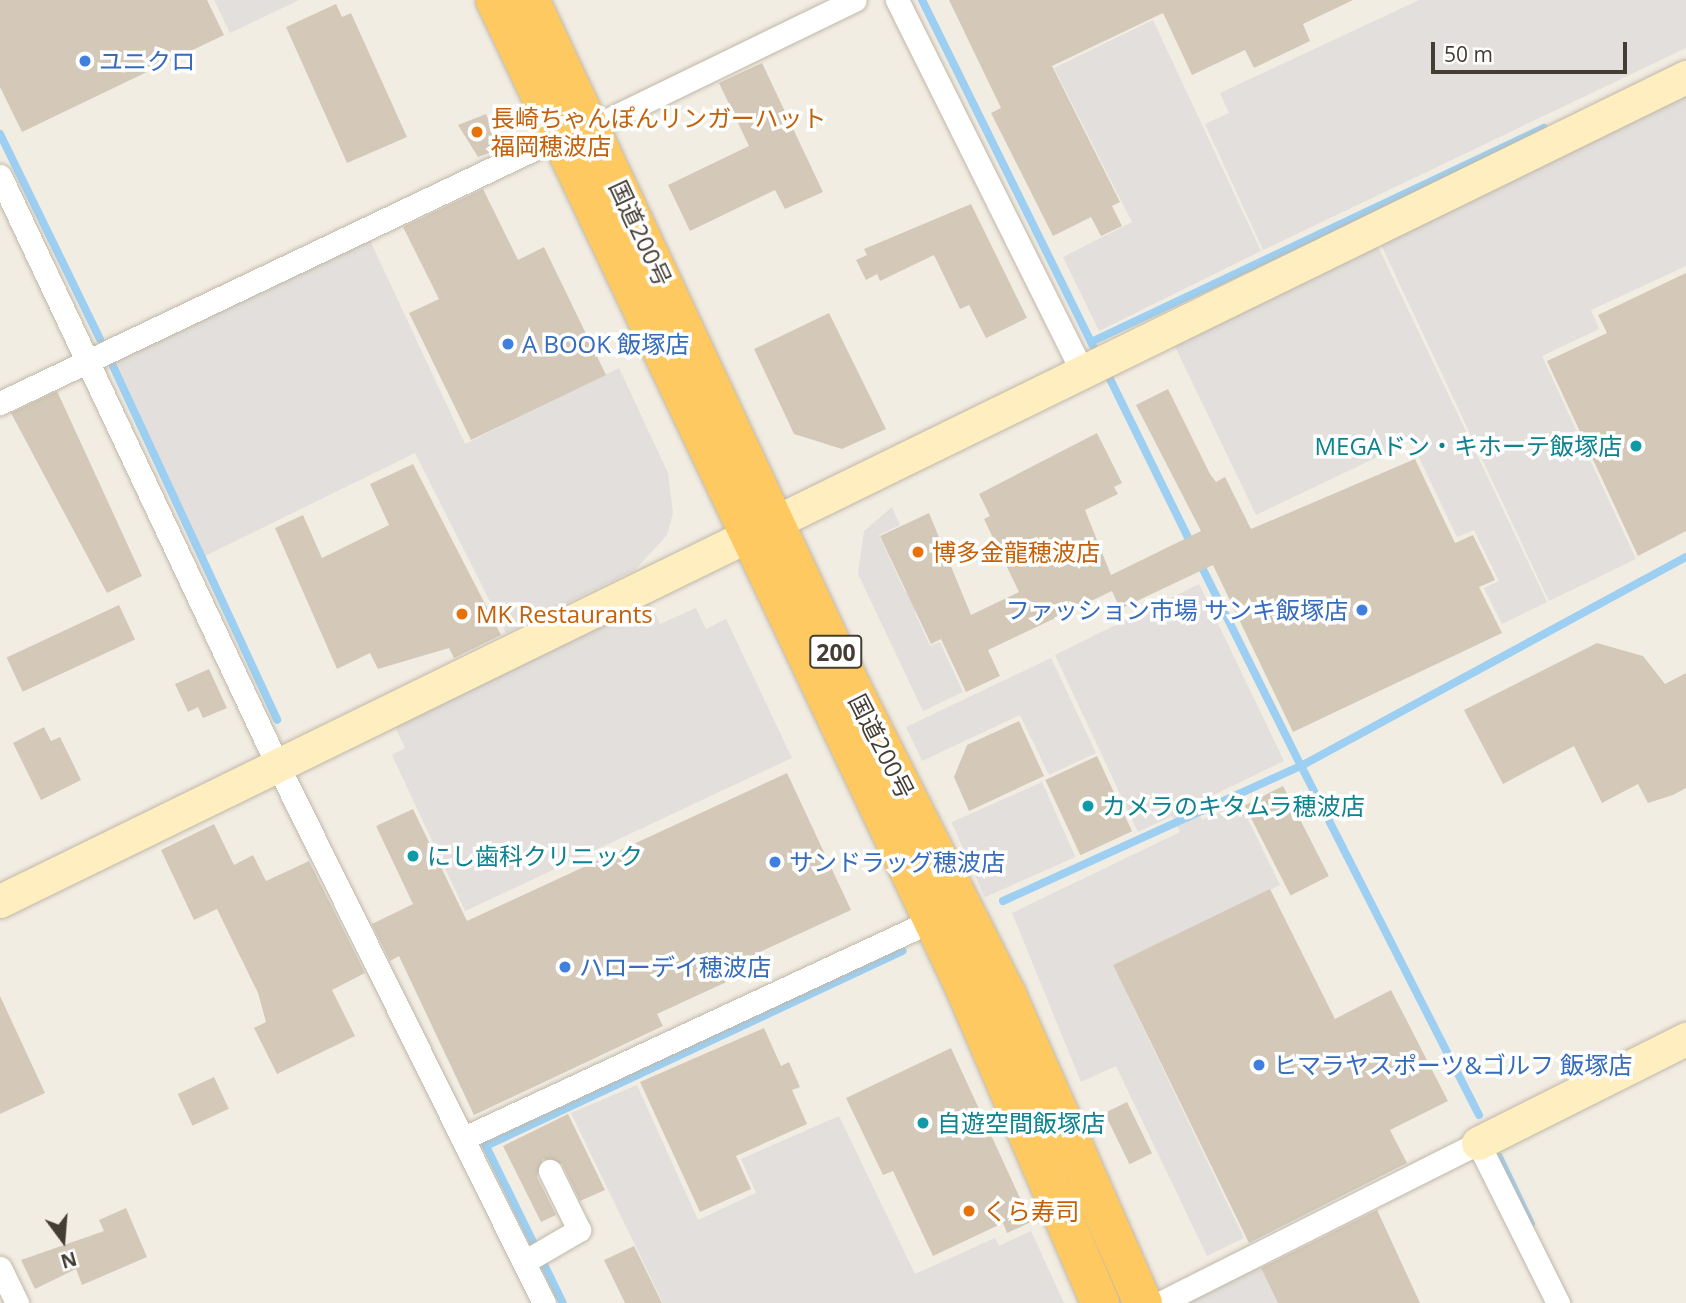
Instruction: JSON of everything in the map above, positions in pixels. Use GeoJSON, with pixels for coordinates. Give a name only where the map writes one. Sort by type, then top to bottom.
{"type":"FeatureCollection","features":[{"type":"Feature","properties":{"kind":"highway","name":"国道200号"},"geometry":{"type":"LineString","coordinates":[[495,0],[575,133],[763,525],[1100,1303]]}},
{"type":"Feature","properties":{"kind":"highway","name":"国道200号"},"geometry":{"type":"LineString","coordinates":[[530,0],[575,133]]}},
{"type":"Feature","properties":{"kind":"highway","name":"国道200号"},"geometry":{"type":"LineString","coordinates":[[763,525],[853,690],[1007,995],[1143,1303]]}},
{"type":"Feature","properties":{"kind":"street"},"geometry":{"type":"LineString","coordinates":[[0,403],[855,0]]}},
{"type":"Feature","properties":{"kind":"street"},"geometry":{"type":"LineString","coordinates":[[897,0],[1081,369]]}},
{"type":"Feature","properties":{"kind":"street"},"geometry":{"type":"LineString","coordinates":[[0,901],[1081,369],[1686,77]]}},
{"type":"Feature","properties":{"kind":"street"},"geometry":{"type":"LineString","coordinates":[[0,176],[91,360],[278,766],[464,1138],[535,1255],[544,1303]]}},
{"type":"Feature","properties":{"kind":"street"},"geometry":{"type":"LineString","coordinates":[[464,1138],[933,920]]}},
{"type":"Feature","properties":{"kind":"street"},"geometry":{"type":"LineString","coordinates":[[1160,1303],[1686,1039]]}},
{"type":"Feature","properties":{"kind":"street"},"geometry":{"type":"LineString","coordinates":[[1478,1143],[1558,1303]]}},
{"type":"Feature","properties":{"kind":"street"},"geometry":{"type":"LineString","coordinates":[[535,1255],[579,1230],[550,1171]]}},
{"type":"Feature","properties":{"kind":"street"},"geometry":{"type":"LineString","coordinates":[[0,1268],[17,1303]]}},
{"type":"Feature","properties":{"kind":"shaded area"},"geometry":{"type":"Polygon","coordinates":[[[214,0],[299,0],[230,33],[214,0]]]}},
{"type":"Feature","properties":{"kind":"shaded area"},"geometry":{"type":"Polygon","coordinates":[[[1419,0],[1686,0],[1686,48],[1263,250],[1205,124],[1229,113],[1220,93],[1419,0]]]}},
{"type":"Feature","properties":{"kind":"shaded area"},"geometry":{"type":"Polygon","coordinates":[[[1153,20],[1261,251],[1099,331],[1063,257],[1132,222],[1054,68],[1153,20]]]}},
{"type":"Feature","properties":{"kind":"shaded area"},"geometry":{"type":"Polygon","coordinates":[[[1686,92],[1686,266],[1591,310],[1599,329],[1542,356],[1636,559],[1549,601],[1377,236],[1686,92]]]}},
{"type":"Feature","properties":{"kind":"shaded area"},"geometry":{"type":"Polygon","coordinates":[[[368,236],[465,444],[619,368],[668,473],[673,513],[667,535],[635,570],[506,633],[415,453],[205,556],[115,360],[368,236]]]}},
{"type":"Feature","properties":{"kind":"shaded area"},"geometry":{"type":"Polygon","coordinates":[[[1374,238],[1547,602],[1502,624],[1484,588],[1499,581],[1474,530],[1457,537],[1411,441],[1256,515],[1170,336],[1374,238]]]}},
{"type":"Feature","properties":{"kind":"shaded area"},"geometry":{"type":"Polygon","coordinates":[[[892,507],[900,525],[879,535],[905,592],[916,588],[926,608],[915,613],[930,646],[940,642],[963,692],[923,711],[858,574],[864,531],[892,507]]]}},
{"type":"Feature","properties":{"kind":"shaded area"},"geometry":{"type":"Polygon","coordinates":[[[1199,584],[1284,761],[1195,804],[1202,820],[1240,803],[1280,885],[1113,965],[1244,1238],[1207,1256],[1116,1066],[1081,1082],[1012,913],[1180,832],[1172,816],[1138,832],[1055,655],[1199,584]]]}},
{"type":"Feature","properties":{"kind":"shaded area"},"geometry":{"type":"Polygon","coordinates":[[[648,599],[660,624],[696,608],[706,629],[726,619],[792,758],[465,911],[392,755],[405,748],[392,720],[648,599]]]}},
{"type":"Feature","properties":{"kind":"shaded area"},"geometry":{"type":"Polygon","coordinates":[[[1051,658],[1096,753],[1049,775],[1020,715],[922,761],[906,727],[1051,658]]]}},
{"type":"Feature","properties":{"kind":"shaded area"},"geometry":{"type":"Polygon","coordinates":[[[1042,782],[1075,857],[985,897],[952,822],[1042,782]]]}},
{"type":"Feature","properties":{"kind":"shaded area"},"geometry":{"type":"Polygon","coordinates":[[[637,1085],[698,1220],[756,1193],[741,1159],[839,1116],[915,1274],[995,1238],[999,1246],[1031,1231],[1064,1303],[663,1303],[571,1113],[637,1085]]]}},
{"type":"Feature","properties":{"kind":"shaded area"},"geometry":{"type":"Polygon","coordinates":[[[1261,1267],[1278,1303],[1190,1302],[1261,1267]]]}},
{"type":"Feature","properties":{"kind":"building","name":"ユニクロ"},"geometry":{"type":"Polygon","coordinates":[[[0,0],[207,0],[224,35],[22,132],[0,87],[0,0]]]}},
{"type":"Feature","properties":{"kind":"building"},"geometry":{"type":"Polygon","coordinates":[[[949,0],[1353,0],[1303,24],[1310,41],[1254,68],[1245,50],[1192,75],[1163,13],[1052,66],[1120,202],[1112,206],[1122,226],[1101,236],[1091,217],[1053,236],[991,113],[1001,108],[949,0]]]}},
{"type":"Feature","properties":{"kind":"building"},"geometry":{"type":"Polygon","coordinates":[[[336,4],[342,17],[351,13],[407,137],[347,163],[286,27],[336,4]]]}},
{"type":"Feature","properties":{"kind":"building"},"geometry":{"type":"Polygon","coordinates":[[[762,63],[823,192],[785,209],[775,190],[690,231],[668,185],[749,146],[719,83],[762,63]]]}},
{"type":"Feature","properties":{"kind":"building","name":"長崎ちゃんぽんリンガーハット 福岡穂波店"},"geometry":{"type":"Polygon","coordinates":[[[486,114],[500,149],[478,157],[458,125],[486,114]]]}},
{"type":"Feature","properties":{"kind":"building","name":"A BOOK 飯塚店"},"geometry":{"type":"Polygon","coordinates":[[[483,189],[518,260],[544,247],[606,375],[471,440],[409,313],[439,299],[403,227],[483,189]]]}},
{"type":"Feature","properties":{"kind":"building"},"geometry":{"type":"Polygon","coordinates":[[[971,204],[1027,318],[986,338],[969,305],[960,309],[934,255],[880,281],[877,274],[866,280],[856,260],[867,255],[864,249],[971,204]]]}},
{"type":"Feature","properties":{"kind":"building","name":"MEGAドン・キホーテ飯塚店"},"geometry":{"type":"Polygon","coordinates":[[[1686,273],[1686,531],[1638,556],[1547,361],[1607,333],[1598,315],[1686,273]]]}},
{"type":"Feature","properties":{"kind":"building"},"geometry":{"type":"Polygon","coordinates":[[[829,313],[886,429],[842,449],[794,434],[754,349],[829,313]]]}},
{"type":"Feature","properties":{"kind":"building"},"geometry":{"type":"Polygon","coordinates":[[[1168,389],[1210,474],[1216,482],[1225,477],[1251,529],[1415,459],[1455,543],[1473,535],[1495,580],[1479,587],[1502,633],[1293,732],[1213,565],[1120,609],[1112,591],[988,650],[1000,676],[966,692],[941,639],[931,644],[880,536],[929,513],[971,615],[1019,592],[984,519],[990,516],[979,494],[1097,433],[1122,483],[1114,487],[1118,494],[1085,510],[1111,575],[1201,531],[1136,405],[1168,389]]]}},
{"type":"Feature","properties":{"kind":"building"},"geometry":{"type":"Polygon","coordinates":[[[57,391],[142,576],[107,593],[11,413],[57,391]]]}},
{"type":"Feature","properties":{"kind":"building"},"geometry":{"type":"Polygon","coordinates":[[[413,464],[501,635],[454,658],[449,648],[378,669],[370,653],[337,669],[275,528],[303,515],[322,558],[389,525],[370,484],[413,464]]]}},
{"type":"Feature","properties":{"kind":"building"},"geometry":{"type":"Polygon","coordinates":[[[119,605],[135,639],[23,692],[7,657],[119,605]]]}},
{"type":"Feature","properties":{"kind":"building"},"geometry":{"type":"Polygon","coordinates":[[[1597,643],[1643,656],[1665,684],[1686,673],[1686,788],[1648,803],[1638,784],[1602,803],[1574,746],[1503,784],[1464,710],[1597,643]]]}},
{"type":"Feature","properties":{"kind":"building"},"geometry":{"type":"Polygon","coordinates":[[[209,669],[227,708],[203,718],[198,707],[188,712],[175,684],[209,669]]]}},
{"type":"Feature","properties":{"kind":"building"},"geometry":{"type":"Polygon","coordinates":[[[1019,721],[1044,776],[969,811],[954,777],[967,745],[1019,721]]]}},
{"type":"Feature","properties":{"kind":"building"},"geometry":{"type":"Polygon","coordinates":[[[44,727],[51,741],[60,737],[81,780],[41,800],[13,743],[44,727]]]}},
{"type":"Feature","properties":{"kind":"building","name":"カメラのキタムラ穂波店"},"geometry":{"type":"Polygon","coordinates":[[[1097,756],[1132,831],[1080,855],[1045,780],[1097,756]]]}},
{"type":"Feature","properties":{"kind":"building","name":"ハローデイ穂波店"},"geometry":{"type":"Polygon","coordinates":[[[787,773],[851,910],[727,967],[733,979],[657,1014],[663,1026],[474,1115],[399,956],[390,961],[372,924],[413,904],[376,826],[413,809],[467,921],[787,773]]]}},
{"type":"Feature","properties":{"kind":"building"},"geometry":{"type":"Polygon","coordinates":[[[1283,786],[1329,876],[1291,896],[1245,806],[1283,786]]]}},
{"type":"Feature","properties":{"kind":"building"},"geometry":{"type":"Polygon","coordinates":[[[214,824],[234,865],[253,855],[266,881],[309,861],[365,973],[332,990],[355,1036],[277,1074],[254,1028],[266,1022],[258,993],[217,909],[194,920],[161,850],[214,824]]]}},
{"type":"Feature","properties":{"kind":"building","name":"ヒマラヤスポーツ&ゴルフ 飯塚店"},"geometry":{"type":"Polygon","coordinates":[[[1270,889],[1335,1019],[1391,990],[1448,1101],[1390,1130],[1407,1163],[1249,1243],[1113,965],[1270,889]]]}},
{"type":"Feature","properties":{"kind":"building"},"geometry":{"type":"Polygon","coordinates":[[[0,996],[45,1093],[0,1114],[0,996]]]}},
{"type":"Feature","properties":{"kind":"building"},"geometry":{"type":"Polygon","coordinates":[[[764,1028],[781,1066],[789,1062],[800,1087],[792,1090],[807,1124],[736,1156],[751,1189],[700,1212],[640,1082],[764,1028]]]}},
{"type":"Feature","properties":{"kind":"building","name":"自遊空間飯塚店"},"geometry":{"type":"Polygon","coordinates":[[[951,1048],[1031,1222],[1007,1233],[1003,1223],[933,1256],[893,1171],[883,1175],[846,1098],[951,1048]]]}},
{"type":"Feature","properties":{"kind":"building"},"geometry":{"type":"Polygon","coordinates":[[[214,1077],[229,1109],[193,1126],[178,1094],[214,1077]]]}},
{"type":"Feature","properties":{"kind":"building"},"geometry":{"type":"Polygon","coordinates":[[[1127,1102],[1152,1153],[1130,1164],[1105,1113],[1127,1102]]]}},
{"type":"Feature","properties":{"kind":"building"},"geometry":{"type":"Polygon","coordinates":[[[568,1114],[605,1190],[580,1201],[562,1164],[543,1159],[537,1177],[556,1215],[541,1222],[503,1146],[568,1114]]]}},
{"type":"Feature","properties":{"kind":"building"},"geometry":{"type":"Polygon","coordinates":[[[126,1208],[147,1257],[82,1285],[76,1269],[35,1289],[21,1260],[104,1231],[99,1220],[126,1208]]]}},
{"type":"Feature","properties":{"kind":"building"},"geometry":{"type":"Polygon","coordinates":[[[1377,1210],[1420,1303],[1278,1303],[1261,1268],[1377,1210]]]}},
{"type":"Feature","properties":{"kind":"building"},"geometry":{"type":"Polygon","coordinates":[[[634,1246],[662,1303],[625,1303],[604,1260],[634,1246]]]}},
{"type":"Feature","properties":{"kind":"waterway"},"geometry":{"type":"LineString","coordinates":[[922,0],[1093,346]]}},
{"type":"Feature","properties":{"kind":"waterway"},"geometry":{"type":"LineString","coordinates":[[1091,342],[1544,128]]}},
{"type":"Feature","properties":{"kind":"waterway"},"geometry":{"type":"LineString","coordinates":[[0,134],[100,339]]}},
{"type":"Feature","properties":{"kind":"waterway"},"geometry":{"type":"LineString","coordinates":[[113,366],[277,720]]}},
{"type":"Feature","properties":{"kind":"waterway"},"geometry":{"type":"LineString","coordinates":[[1110,379],[1192,546]]}},
{"type":"Feature","properties":{"kind":"waterway"},"geometry":{"type":"LineString","coordinates":[[1479,1115],[1301,766],[1686,557]]}},
{"type":"Feature","properties":{"kind":"waterway"},"geometry":{"type":"LineString","coordinates":[[1003,901],[1301,766],[1199,561]]}},
{"type":"Feature","properties":{"kind":"waterway"},"geometry":{"type":"LineString","coordinates":[[486,1146],[903,951]]}},
{"type":"Feature","properties":{"kind":"waterway"},"geometry":{"type":"LineString","coordinates":[[485,1144],[563,1303]]}},
{"type":"Feature","properties":{"kind":"waterway"},"geometry":{"type":"LineString","coordinates":[[1499,1157],[1531,1224]]}},
{"type":"Feature","properties":{"kind":"place","name":"ユニクロ"},"geometry":{"type":"Point","coordinates":[85,61]}},
{"type":"Feature","properties":{"kind":"place","name":"長崎ちゃんぽんリンガーハット 福岡穂波店"},"geometry":{"type":"Point","coordinates":[477,132]}},
{"type":"Feature","properties":{"kind":"place","name":"A BOOK 飯塚店"},"geometry":{"type":"Point","coordinates":[508,344]}},
{"type":"Feature","properties":{"kind":"place","name":"MEGAドン・キホーテ飯塚店"},"geometry":{"type":"Point","coordinates":[1636,446]}},
{"type":"Feature","properties":{"kind":"place","name":"博多金龍穂波店"},"geometry":{"type":"Point","coordinates":[918,552]}},
{"type":"Feature","properties":{"kind":"place","name":"ファッション市場 サンキ飯塚店"},"geometry":{"type":"Point","coordinates":[1362,610]}},
{"type":"Feature","properties":{"kind":"place","name":"MK Restaurants"},"geometry":{"type":"Point","coordinates":[462,614]}},
{"type":"Feature","properties":{"kind":"place","name":"カメラのキタムラ穂波店"},"geometry":{"type":"Point","coordinates":[1088,806]}},
{"type":"Feature","properties":{"kind":"place","name":"にし歯科クリニック"},"geometry":{"type":"Point","coordinates":[413,856]}},
{"type":"Feature","properties":{"kind":"place","name":"サンドラッグ穂波店"},"geometry":{"type":"Point","coordinates":[775,862]}},
{"type":"Feature","properties":{"kind":"place","name":"ハローデイ穂波店"},"geometry":{"type":"Point","coordinates":[565,967]}},
{"type":"Feature","properties":{"kind":"place","name":"ヒマラヤスポーツ&ゴルフ 飯塚店"},"geometry":{"type":"Point","coordinates":[1259,1065]}},
{"type":"Feature","properties":{"kind":"place","name":"自遊空間飯塚店"},"geometry":{"type":"Point","coordinates":[923,1123]}},
{"type":"Feature","properties":{"kind":"place","name":"くら寿司"},"geometry":{"type":"Point","coordinates":[969,1211]}}]}
